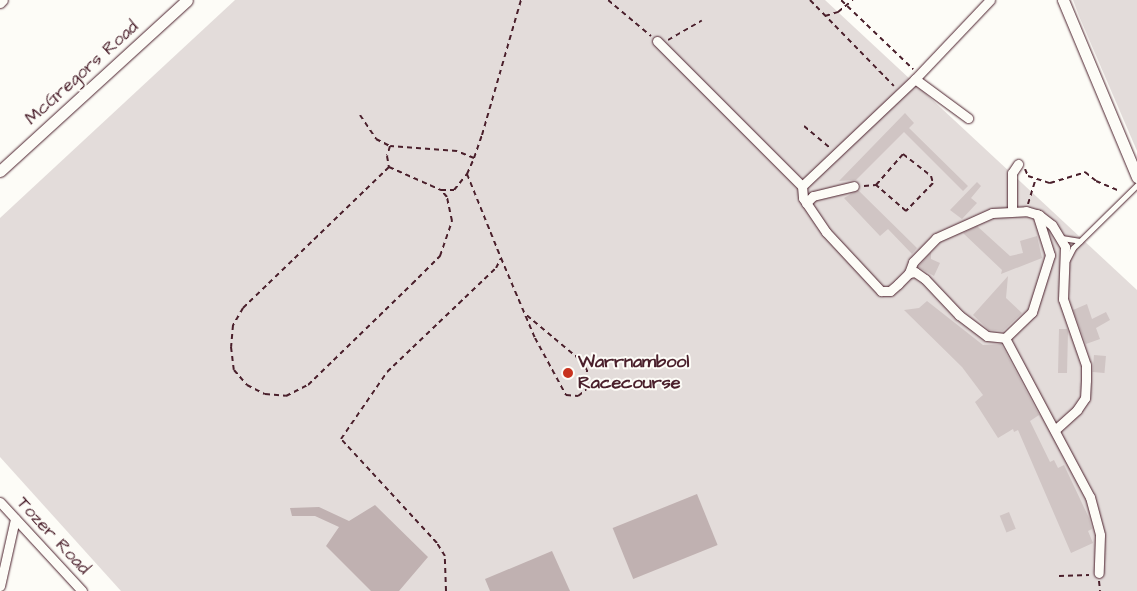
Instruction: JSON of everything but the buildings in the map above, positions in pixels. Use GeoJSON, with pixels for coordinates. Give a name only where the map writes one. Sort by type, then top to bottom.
{"type":"FeatureCollection","features":[{"type":"Feature","properties":{"kind":"street","name":"McGregors Road"},"geometry":{"type":"LineString","coordinates":[[0,171],[187,0]]}},
{"type":"Feature","properties":{"kind":"street"},"geometry":{"type":"LineString","coordinates":[[802,186],[840,153],[901,93],[990,0]]}},
{"type":"Feature","properties":{"kind":"street"},"geometry":{"type":"LineString","coordinates":[[1063,0],[1137,177]]}},
{"type":"Feature","properties":{"kind":"street"},"geometry":{"type":"LineString","coordinates":[[657,42],[802,186],[806,203],[826,232],[881,291],[890,291],[909,273],[913,262],[936,238],[992,213],[1012,210],[1026,211],[1037,214],[1052,225],[1056,235],[1065,247],[1063,299],[1086,364],[1086,380],[1081,404],[1054,430]]}},
{"type":"Feature","properties":{"kind":"street"},"geometry":{"type":"LineString","coordinates":[[917,77],[968,118]]}},
{"type":"Feature","properties":{"kind":"street"},"geometry":{"type":"LineString","coordinates":[[1012,210],[1012,173],[1018,164]]}},
{"type":"Feature","properties":{"kind":"street"},"geometry":{"type":"LineString","coordinates":[[806,203],[813,196],[854,186]]}},
{"type":"Feature","properties":{"kind":"street"},"geometry":{"type":"LineString","coordinates":[[1005,338],[1032,312],[1050,255],[1037,214]]}},
{"type":"Feature","properties":{"kind":"street"},"geometry":{"type":"LineString","coordinates":[[909,273],[915,272],[925,279],[959,315],[987,336],[1005,338]]}},
{"type":"Feature","properties":{"kind":"street"},"geometry":{"type":"LineString","coordinates":[[1005,338],[1090,497],[1098,519],[1099,573]]}},
{"type":"Feature","properties":{"kind":"street","name":"Tozer Road"},"geometry":{"type":"LineString","coordinates":[[0,502],[82,591]]}},
{"type":"Feature","properties":{"kind":"street"},"geometry":{"type":"LineString","coordinates":[[0,586],[15,519]]}},
{"type":"Feature","properties":{"kind":"lane"},"geometry":{"type":"LineString","coordinates":[[1065,262],[1080,241],[1137,185]]}},
{"type":"Feature","properties":{"kind":"lane"},"geometry":{"type":"LineString","coordinates":[[1056,235],[1080,241]]}},
{"type":"Feature","properties":{"kind":"path"},"geometry":{"type":"LineString","coordinates":[[441,190],[454,190],[467,174],[474,158],[498,84],[521,0]]}},
{"type":"Feature","properties":{"kind":"path"},"geometry":{"type":"LineString","coordinates":[[608,0],[657,42],[672,40],[680,31],[702,20]]}},
{"type":"Feature","properties":{"kind":"path"},"geometry":{"type":"LineString","coordinates":[[810,0],[901,93]]}},
{"type":"Feature","properties":{"kind":"path"},"geometry":{"type":"LineString","coordinates":[[841,0],[917,77]]}},
{"type":"Feature","properties":{"kind":"path"},"geometry":{"type":"LineString","coordinates":[[825,16],[853,0]]}},
{"type":"Feature","properties":{"kind":"path"},"geometry":{"type":"LineString","coordinates":[[360,115],[376,139],[390,146],[457,151],[474,158]]}},
{"type":"Feature","properties":{"kind":"path"},"geometry":{"type":"LineString","coordinates":[[804,126],[826,146],[840,153]]}},
{"type":"Feature","properties":{"kind":"path"},"geometry":{"type":"LineString","coordinates":[[389,167],[441,190],[448,197],[452,221],[440,256],[308,385],[286,396],[265,394],[246,385],[234,370],[231,347],[232,325],[243,308],[389,167],[390,146]]}},
{"type":"Feature","properties":{"kind":"path"},"geometry":{"type":"LineString","coordinates":[[854,186],[876,185],[906,211],[933,183],[931,176],[903,154],[876,185]]}},
{"type":"Feature","properties":{"kind":"path"},"geometry":{"type":"LineString","coordinates":[[1018,164],[1023,165],[1028,176],[1050,183],[1084,172],[1096,181],[1127,194]]}},
{"type":"Feature","properties":{"kind":"path"},"geometry":{"type":"LineString","coordinates":[[467,174],[524,313],[566,395],[578,396],[586,390],[587,370],[579,360],[524,313]]}},
{"type":"Feature","properties":{"kind":"path"},"geometry":{"type":"LineString","coordinates":[[1026,211],[1036,178]]}},
{"type":"Feature","properties":{"kind":"path"},"geometry":{"type":"LineString","coordinates":[[446,591],[445,556],[437,543],[341,439],[388,372],[496,268],[501,258]]}},
{"type":"Feature","properties":{"kind":"path"},"geometry":{"type":"LineString","coordinates":[[1059,576],[1099,573]]}},
{"type":"Feature","properties":{"kind":"shaded area","name":"Warrnambool Racecourse"},"geometry":{"type":"Polygon","coordinates":[[[235,0],[825,0],[1137,290],[1137,591],[121,591],[0,457],[0,218],[235,0]]]}},
{"type":"Feature","properties":{"kind":"shaded area"},"geometry":{"type":"Polygon","coordinates":[[[1073,0],[1137,0],[1137,151],[1079,16],[1073,0]]]}},
{"type":"Feature","properties":{"kind":"shaded area"},"geometry":{"type":"Polygon","coordinates":[[[697,494],[718,545],[633,579],[613,528],[697,494]]]}},
{"type":"Feature","properties":{"kind":"shaded area"},"geometry":{"type":"Polygon","coordinates":[[[375,505],[428,557],[399,591],[371,591],[326,546],[339,527],[315,516],[292,516],[290,508],[319,507],[349,521],[375,505]]]}},
{"type":"Feature","properties":{"kind":"shaded area"},"geometry":{"type":"Polygon","coordinates":[[[552,551],[570,591],[490,591],[485,579],[552,551]]]}},
{"type":"Feature","properties":{"kind":"place","name":"Warrnambool Racecourse"},"geometry":{"type":"Point","coordinates":[568,373]}}]}
